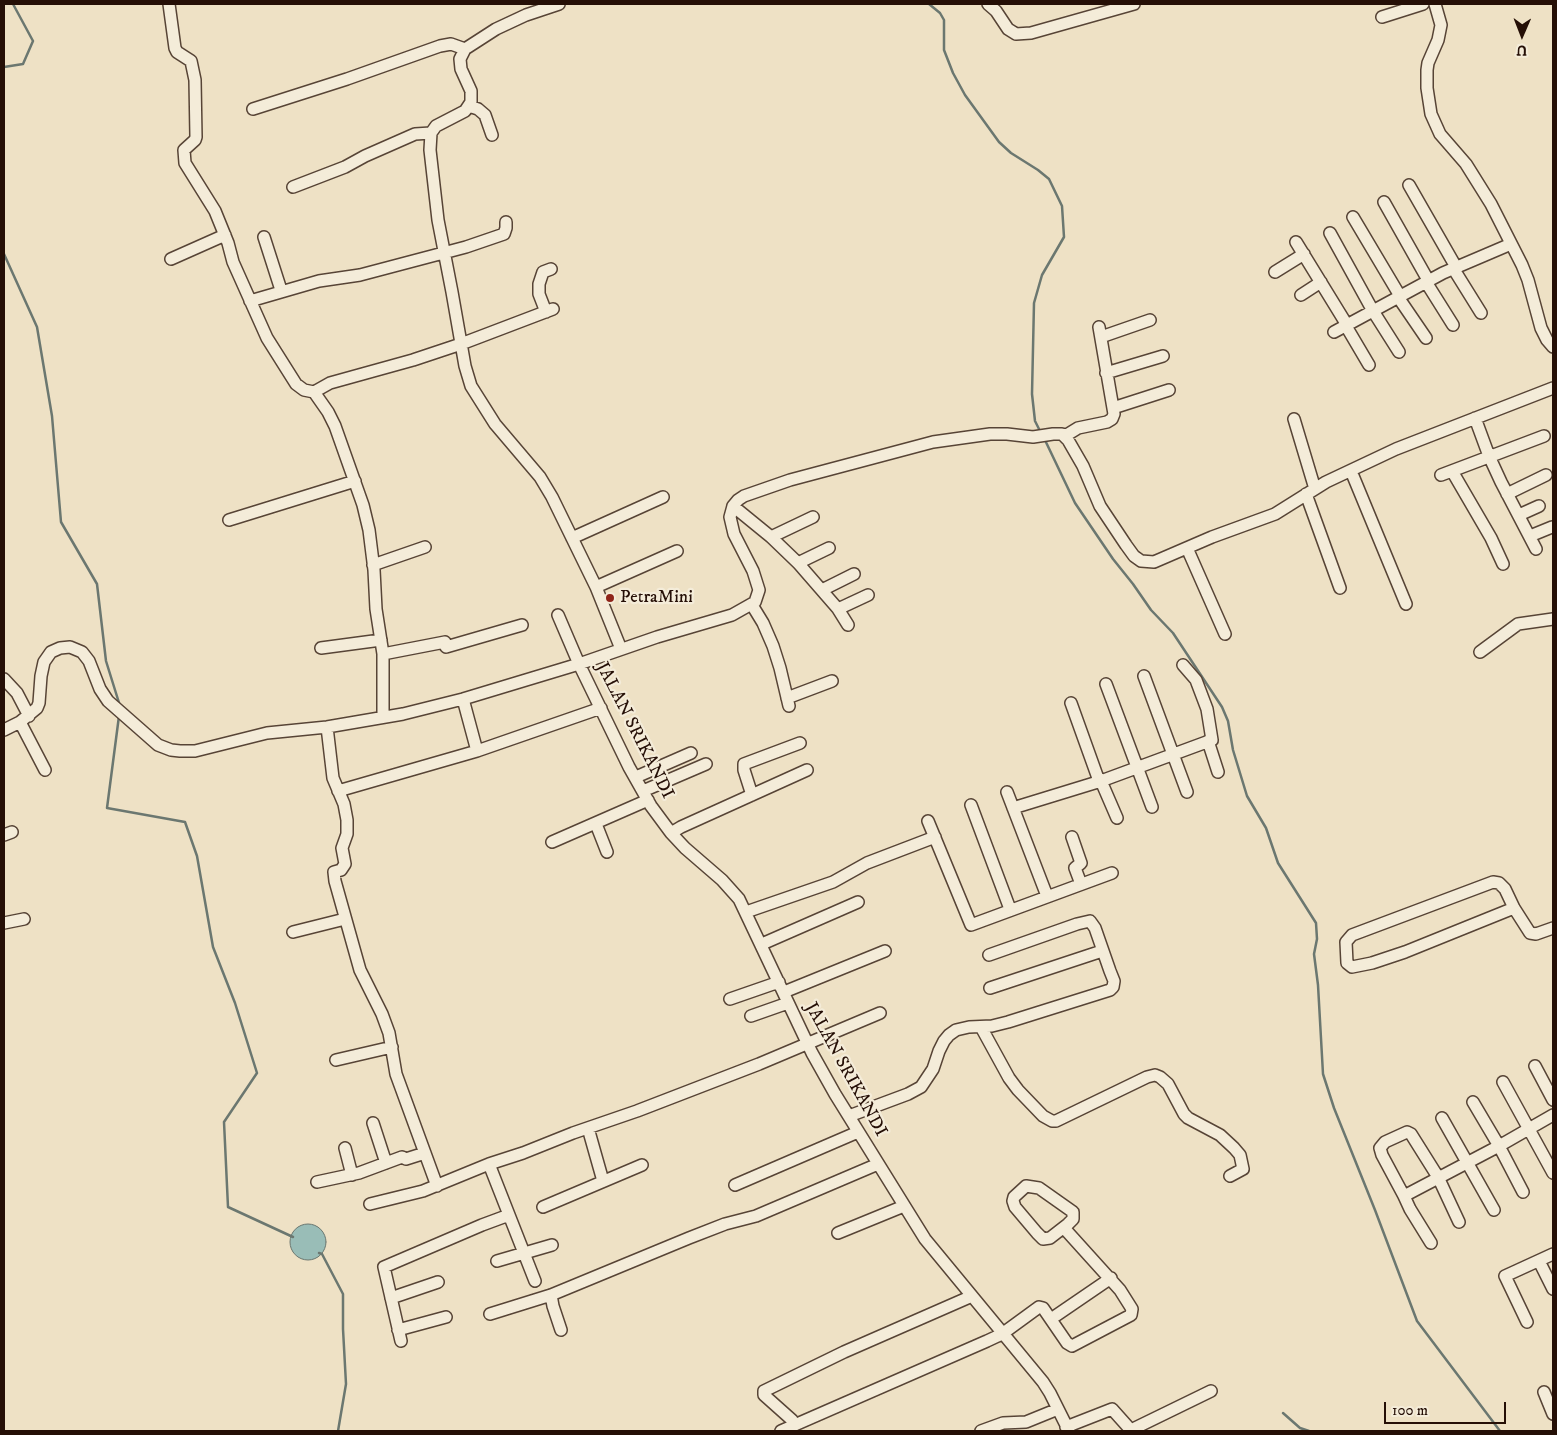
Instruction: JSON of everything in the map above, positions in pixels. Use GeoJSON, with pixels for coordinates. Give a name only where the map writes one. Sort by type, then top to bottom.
{"type":"FeatureCollection","features":[{"type":"Feature","properties":{"kind":"street"},"geometry":{"type":"LineString","coordinates":[[169,4],[175,48],[191,61],[195,74],[197,132],[196,140],[184,150],[185,164],[215,211],[233,262],[262,328],[296,384],[304,390],[314,392],[322,402],[335,426],[366,516],[383,654],[383,718]]}},
{"type":"Feature","properties":{"kind":"street"},"geometry":{"type":"LineString","coordinates":[[559,4],[526,15],[496,29],[465,49],[460,59],[461,69],[471,91],[472,97],[469,106],[465,111],[436,126],[431,134],[430,150],[438,220],[465,366],[471,386],[495,424],[540,477],[596,587],[621,649]]}},
{"type":"Feature","properties":{"kind":"street"},"geometry":{"type":"LineString","coordinates":[[988,4],[996,11],[1008,29],[1016,34],[1030,33],[1134,4]]}},
{"type":"Feature","properties":{"kind":"street"},"geometry":{"type":"LineString","coordinates":[[1382,17],[1423,4]]}},
{"type":"Feature","properties":{"kind":"street"},"geometry":{"type":"LineString","coordinates":[[1434,4],[1441,26],[1427,70],[1430,114],[1444,140],[1466,164],[1480,185],[1528,280],[1541,328],[1553,347]]}},
{"type":"Feature","properties":{"kind":"street"},"geometry":{"type":"LineString","coordinates":[[253,109],[347,79],[440,46],[451,44],[465,49]]}},
{"type":"Feature","properties":{"kind":"street"},"geometry":{"type":"LineString","coordinates":[[469,106],[482,112],[492,134]]}},
{"type":"Feature","properties":{"kind":"street"},"geometry":{"type":"LineString","coordinates":[[293,187],[345,168],[365,156],[415,134],[431,134]]}},
{"type":"Feature","properties":{"kind":"street"},"geometry":{"type":"LineString","coordinates":[[1409,185],[1481,313]]}},
{"type":"Feature","properties":{"kind":"street"},"geometry":{"type":"LineString","coordinates":[[1384,202],[1453,325]]}},
{"type":"Feature","properties":{"kind":"street"},"geometry":{"type":"LineString","coordinates":[[1353,217],[1426,338]]}},
{"type":"Feature","properties":{"kind":"street"},"geometry":{"type":"LineString","coordinates":[[250,301],[319,280],[367,273],[445,253],[501,235],[505,231],[506,222]]}},
{"type":"Feature","properties":{"kind":"street"},"geometry":{"type":"LineString","coordinates":[[1330,233],[1373,311],[1399,352]]}},
{"type":"Feature","properties":{"kind":"street"},"geometry":{"type":"LineString","coordinates":[[171,260],[225,235]]}},
{"type":"Feature","properties":{"kind":"street"},"geometry":{"type":"LineString","coordinates":[[264,237],[281,290]]}},
{"type":"Feature","properties":{"kind":"street"},"geometry":{"type":"LineString","coordinates":[[1296,242],[1347,325],[1369,366]]}},
{"type":"Feature","properties":{"kind":"street"},"geometry":{"type":"LineString","coordinates":[[1334,332],[1455,267],[1511,244]]}},
{"type":"Feature","properties":{"kind":"street"},"geometry":{"type":"LineString","coordinates":[[1275,272],[1304,254]]}},
{"type":"Feature","properties":{"kind":"street"},"geometry":{"type":"LineString","coordinates":[[314,392],[330,383],[462,344],[549,310],[539,294],[539,284],[542,272],[551,269]]}},
{"type":"Feature","properties":{"kind":"street"},"geometry":{"type":"LineString","coordinates":[[1301,295],[1321,282]]}},
{"type":"Feature","properties":{"kind":"street"},"geometry":{"type":"LineString","coordinates":[[1065,436],[1078,428],[1112,420],[1114,414],[1100,332],[1150,320]]}},
{"type":"Feature","properties":{"kind":"street"},"geometry":{"type":"LineString","coordinates":[[1106,373],[1162,356]]}},
{"type":"Feature","properties":{"kind":"street"},"geometry":{"type":"LineString","coordinates":[[558,614],[579,664],[732,614],[752,605],[757,600],[759,590],[753,571],[734,534],[730,518],[733,506],[744,496],[790,480],[933,442],[990,434],[1033,437],[1059,433],[1065,436],[1083,466],[1100,506],[1134,556],[1141,561],[1154,562],[1212,537],[1275,514],[1311,491],[1411,443],[1519,403],[1553,388]]}},
{"type":"Feature","properties":{"kind":"street"},"geometry":{"type":"LineString","coordinates":[[1113,408],[1169,390]]}},
{"type":"Feature","properties":{"kind":"street"},"geometry":{"type":"LineString","coordinates":[[1475,418],[1489,456],[1536,549]]}},
{"type":"Feature","properties":{"kind":"street"},"geometry":{"type":"LineString","coordinates":[[1294,419],[1311,491],[1340,588]]}},
{"type":"Feature","properties":{"kind":"street"},"geometry":{"type":"LineString","coordinates":[[1441,475],[1544,436]]}},
{"type":"Feature","properties":{"kind":"street"},"geometry":{"type":"LineString","coordinates":[[1351,471],[1406,604]]}},
{"type":"Feature","properties":{"kind":"street"},"geometry":{"type":"LineString","coordinates":[[1452,471],[1491,538],[1503,564]]}},
{"type":"Feature","properties":{"kind":"street"},"geometry":{"type":"LineString","coordinates":[[1508,494],[1546,475]]}},
{"type":"Feature","properties":{"kind":"street"},"geometry":{"type":"LineString","coordinates":[[228,520],[355,481]]}},
{"type":"Feature","properties":{"kind":"street"},"geometry":{"type":"LineString","coordinates":[[572,538],[663,497]]}},
{"type":"Feature","properties":{"kind":"street"},"geometry":{"type":"LineString","coordinates":[[733,506],[771,537],[798,563],[838,609],[848,625]]}},
{"type":"Feature","properties":{"kind":"street"},"geometry":{"type":"LineString","coordinates":[[1519,515],[1539,506]]}},
{"type":"Feature","properties":{"kind":"street"},"geometry":{"type":"LineString","coordinates":[[771,537],[813,517]]}},
{"type":"Feature","properties":{"kind":"street"},"geometry":{"type":"LineString","coordinates":[[1530,536],[1552,526]]}},
{"type":"Feature","properties":{"kind":"street"},"geometry":{"type":"LineString","coordinates":[[373,566],[425,547]]}},
{"type":"Feature","properties":{"kind":"street"},"geometry":{"type":"LineString","coordinates":[[798,563],[829,548]]}},
{"type":"Feature","properties":{"kind":"street"},"geometry":{"type":"LineString","coordinates":[[1187,548],[1225,634]]}},
{"type":"Feature","properties":{"kind":"street"},"geometry":{"type":"LineString","coordinates":[[596,587],[677,551]]}},
{"type":"Feature","properties":{"kind":"street"},"geometry":{"type":"LineString","coordinates":[[822,590],[854,574]]}},
{"type":"Feature","properties":{"kind":"street"},"geometry":{"type":"LineString","coordinates":[[838,609],[868,595]]}},
{"type":"Feature","properties":{"kind":"street"},"geometry":{"type":"LineString","coordinates":[[752,605],[763,623],[773,646],[788,702],[832,681]]}},
{"type":"Feature","properties":{"kind":"street"},"geometry":{"type":"LineString","coordinates":[[1480,652],[1518,624],[1553,619]]}},
{"type":"Feature","properties":{"kind":"street"},"geometry":{"type":"LineString","coordinates":[[383,654],[445,642],[446,647],[522,625]]}},
{"type":"Feature","properties":{"kind":"street"},"geometry":{"type":"LineString","coordinates":[[322,648],[381,640]]}},
{"type":"Feature","properties":{"kind":"street","name":"JALAN SRIKANDI"},"geometry":{"type":"LineString","coordinates":[[24,719],[39,703],[44,662],[52,652],[60,648],[70,647],[77,649],[86,656],[92,666],[100,689],[108,701],[158,745],[171,750],[188,752],[267,733],[327,727],[383,718],[463,699],[579,664],[645,796],[671,833],[735,893],[762,944],[808,1043],[858,1132],[904,1206],[934,1252],[1043,1382],[1068,1429]]}},
{"type":"Feature","properties":{"kind":"street"},"geometry":{"type":"LineString","coordinates":[[1013,808],[1100,781],[1212,740],[1207,709],[1196,680],[1183,665]]}},
{"type":"Feature","properties":{"kind":"street"},"geometry":{"type":"LineString","coordinates":[[1144,676],[1187,792]]}},
{"type":"Feature","properties":{"kind":"street"},"geometry":{"type":"LineString","coordinates":[[4,679],[17,693],[24,719],[45,770]]}},
{"type":"Feature","properties":{"kind":"street"},"geometry":{"type":"LineString","coordinates":[[1106,684],[1152,807]]}},
{"type":"Feature","properties":{"kind":"street"},"geometry":{"type":"LineString","coordinates":[[463,699],[477,751]]}},
{"type":"Feature","properties":{"kind":"street"},"geometry":{"type":"LineString","coordinates":[[1071,703],[1100,781],[1117,818]]}},
{"type":"Feature","properties":{"kind":"street"},"geometry":{"type":"LineString","coordinates":[[338,791],[477,751],[601,708]]}},
{"type":"Feature","properties":{"kind":"street"},"geometry":{"type":"LineString","coordinates":[[4,730],[24,719]]}},
{"type":"Feature","properties":{"kind":"street"},"geometry":{"type":"LineString","coordinates":[[327,727],[332,770],[346,812],[347,834],[342,848],[344,864],[341,870],[334,872],[360,970],[382,1014],[389,1033],[396,1074],[425,1153],[430,1188]]}},
{"type":"Feature","properties":{"kind":"street"},"geometry":{"type":"LineString","coordinates":[[1208,741],[1218,772]]}},
{"type":"Feature","properties":{"kind":"street"},"geometry":{"type":"LineString","coordinates":[[752,795],[744,764],[800,743]]}},
{"type":"Feature","properties":{"kind":"street"},"geometry":{"type":"LineString","coordinates":[[636,777],[691,753]]}},
{"type":"Feature","properties":{"kind":"street"},"geometry":{"type":"LineString","coordinates":[[552,842],[596,824],[706,764]]}},
{"type":"Feature","properties":{"kind":"street"},"geometry":{"type":"LineString","coordinates":[[671,833],[807,770]]}},
{"type":"Feature","properties":{"kind":"street"},"geometry":{"type":"LineString","coordinates":[[1007,792],[1047,896]]}},
{"type":"Feature","properties":{"kind":"street"},"geometry":{"type":"LineString","coordinates":[[971,805],[1010,909]]}},
{"type":"Feature","properties":{"kind":"street"},"geometry":{"type":"LineString","coordinates":[[928,821],[971,925],[1010,909],[1112,873]]}},
{"type":"Feature","properties":{"kind":"street"},"geometry":{"type":"LineString","coordinates":[[596,824],[607,852]]}},
{"type":"Feature","properties":{"kind":"street"},"geometry":{"type":"LineString","coordinates":[[746,912],[833,882],[867,863],[935,837]]}},
{"type":"Feature","properties":{"kind":"street"},"geometry":{"type":"LineString","coordinates":[[1072,837],[1081,862],[1076,868],[1081,884]]}},
{"type":"Feature","properties":{"kind":"street"},"geometry":{"type":"LineString","coordinates":[[1514,908],[1405,952],[1372,963],[1352,967],[1347,963],[1346,942],[1348,938],[1493,882],[1499,883],[1505,890],[1530,933],[1533,935],[1553,928]]}},
{"type":"Feature","properties":{"kind":"street"},"geometry":{"type":"LineString","coordinates":[[762,944],[858,902]]}},
{"type":"Feature","properties":{"kind":"street"},"geometry":{"type":"LineString","coordinates":[[4,924],[24,919]]}},
{"type":"Feature","properties":{"kind":"street"},"geometry":{"type":"LineString","coordinates":[[293,932],[345,919]]}},
{"type":"Feature","properties":{"kind":"street"},"geometry":{"type":"LineString","coordinates":[[849,1116],[915,1092],[926,1081],[933,1069],[939,1051],[949,1035],[956,1030],[1008,1022],[1110,990],[1113,987],[1114,981],[1095,928],[1090,921],[1076,924],[989,955]]}},
{"type":"Feature","properties":{"kind":"street"},"geometry":{"type":"LineString","coordinates":[[730,999],[782,987],[885,951]]}},
{"type":"Feature","properties":{"kind":"street"},"geometry":{"type":"LineString","coordinates":[[990,988],[1102,951]]}},
{"type":"Feature","properties":{"kind":"street"},"geometry":{"type":"LineString","coordinates":[[751,1016],[788,1003]]}},
{"type":"Feature","properties":{"kind":"street"},"geometry":{"type":"LineString","coordinates":[[370,1204],[430,1188],[489,1164],[524,1153],[759,1064],[880,1013]]}},
{"type":"Feature","properties":{"kind":"street"},"geometry":{"type":"LineString","coordinates":[[981,1027],[1014,1084],[1042,1116],[1052,1121],[1056,1121],[1147,1077],[1155,1075],[1160,1077],[1168,1084],[1188,1118],[1220,1134],[1240,1155],[1243,1168],[1230,1176]]}},
{"type":"Feature","properties":{"kind":"street"},"geometry":{"type":"LineString","coordinates":[[336,1060],[392,1047]]}},
{"type":"Feature","properties":{"kind":"street"},"geometry":{"type":"LineString","coordinates":[[1535,1066],[1553,1100]]}},
{"type":"Feature","properties":{"kind":"street"},"geometry":{"type":"LineString","coordinates":[[1503,1082],[1553,1173]]}},
{"type":"Feature","properties":{"kind":"street"},"geometry":{"type":"LineString","coordinates":[[1473,1102],[1500,1146],[1523,1192]]}},
{"type":"Feature","properties":{"kind":"street"},"geometry":{"type":"LineString","coordinates":[[1404,1196],[1500,1146],[1553,1115]]}},
{"type":"Feature","properties":{"kind":"street"},"geometry":{"type":"LineString","coordinates":[[1442,1118],[1494,1210]]}},
{"type":"Feature","properties":{"kind":"street"},"geometry":{"type":"LineString","coordinates":[[373,1123],[386,1163]]}},
{"type":"Feature","properties":{"kind":"street"},"geometry":{"type":"LineString","coordinates":[[588,1128],[602,1181]]}},
{"type":"Feature","properties":{"kind":"street"},"geometry":{"type":"LineString","coordinates":[[735,1184],[858,1132]]}},
{"type":"Feature","properties":{"kind":"street"},"geometry":{"type":"LineString","coordinates":[[1431,1243],[1410,1209],[1381,1153],[1381,1145],[1385,1142],[1403,1133],[1410,1133],[1438,1178],[1459,1222]]}},
{"type":"Feature","properties":{"kind":"street"},"geometry":{"type":"LineString","coordinates":[[345,1148],[352,1175]]}},
{"type":"Feature","properties":{"kind":"street"},"geometry":{"type":"LineString","coordinates":[[318,1182],[352,1175],[402,1157],[406,1159],[425,1153]]}},
{"type":"Feature","properties":{"kind":"street"},"geometry":{"type":"LineString","coordinates":[[489,1164],[535,1281]]}},
{"type":"Feature","properties":{"kind":"street"},"geometry":{"type":"LineString","coordinates":[[490,1314],[551,1294],[725,1224],[756,1216],[878,1164]]}},
{"type":"Feature","properties":{"kind":"street"},"geometry":{"type":"LineString","coordinates":[[543,1207],[642,1165]]}},
{"type":"Feature","properties":{"kind":"street"},"geometry":{"type":"LineString","coordinates":[[1026,1186],[1039,1188],[1073,1212],[1073,1219],[1064,1228],[1050,1238],[1043,1238],[1026,1223],[1015,1207],[1014,1197],[1026,1186]]}},
{"type":"Feature","properties":{"kind":"street"},"geometry":{"type":"LineString","coordinates":[[838,1234],[904,1206]]}},
{"type":"Feature","properties":{"kind":"street"},"geometry":{"type":"LineString","coordinates":[[446,1317],[400,1336],[384,1267],[509,1215]]}},
{"type":"Feature","properties":{"kind":"street"},"geometry":{"type":"LineString","coordinates":[[781,1431],[1002,1334],[1040,1307],[1052,1319],[1067,1343],[1072,1346],[1132,1315],[1132,1309],[1127,1299],[1111,1278],[1064,1228]]}},
{"type":"Feature","properties":{"kind":"street"},"geometry":{"type":"LineString","coordinates":[[497,1261],[552,1244]]}},
{"type":"Feature","properties":{"kind":"street"},"geometry":{"type":"LineString","coordinates":[[1527,1322],[1505,1276],[1553,1254]]}},
{"type":"Feature","properties":{"kind":"street"},"geometry":{"type":"LineString","coordinates":[[1539,1260],[1553,1288]]}},
{"type":"Feature","properties":{"kind":"street"},"geometry":{"type":"LineString","coordinates":[[1052,1319],[1111,1278]]}},
{"type":"Feature","properties":{"kind":"street"},"geometry":{"type":"LineString","coordinates":[[391,1298],[438,1282]]}},
{"type":"Feature","properties":{"kind":"street"},"geometry":{"type":"LineString","coordinates":[[551,1294],[561,1330]]}},
{"type":"Feature","properties":{"kind":"street"},"geometry":{"type":"LineString","coordinates":[[795,1425],[792,1420],[764,1395],[764,1391],[844,1352],[972,1296]]}},
{"type":"Feature","properties":{"kind":"street"},"geometry":{"type":"LineString","coordinates":[[1068,1429],[1112,1409],[1129,1428],[1133,1429],[1211,1391]]}},
{"type":"Feature","properties":{"kind":"street"},"geometry":{"type":"LineString","coordinates":[[1544,1392],[1553,1414]]}},
{"type":"Feature","properties":{"kind":"street"},"geometry":{"type":"LineString","coordinates":[[981,1431],[1003,1423],[1026,1422],[1058,1409]]}},
{"type":"Feature","properties":{"kind":"water"},"geometry":{"type":"Polygon","coordinates":[[[308,1224],[315,1225],[321,1229],[325,1235],[325,1249],[321,1255],[315,1259],[308,1260],[301,1259],[295,1255],[291,1249],[290,1242],[291,1235],[295,1229],[301,1225],[308,1224]]]}},
{"type":"Feature","properties":{"kind":"waterway"},"geometry":{"type":"LineString","coordinates":[[4,67],[23,64],[33,41],[13,4]]}},
{"type":"Feature","properties":{"kind":"waterway"},"geometry":{"type":"LineString","coordinates":[[929,4],[940,13],[944,20],[944,50],[953,73],[965,95],[999,142],[1011,153],[1049,179],[1062,206],[1064,237],[1042,275],[1034,303],[1032,394],[1035,421],[1041,433]]}},
{"type":"Feature","properties":{"kind":"waterway"},"geometry":{"type":"LineString","coordinates":[[4,254],[37,327],[52,416],[61,522],[97,584],[106,661],[120,706]]}},
{"type":"Feature","properties":{"kind":"waterway"},"geometry":{"type":"LineString","coordinates":[[1044,438],[1075,503],[1151,610],[1173,633],[1222,707],[1228,721],[1233,750],[1247,796],[1266,828],[1278,863],[1316,923],[1317,939],[1314,954],[1318,985],[1323,1074],[1334,1108],[1417,1321],[1500,1431]]}},
{"type":"Feature","properties":{"kind":"waterway"},"geometry":{"type":"LineString","coordinates":[[119,716],[107,808],[185,822],[197,856],[213,947],[235,1003],[257,1073],[224,1122],[228,1207],[293,1237]]}},
{"type":"Feature","properties":{"kind":"waterway"},"geometry":{"type":"LineString","coordinates":[[319,1253],[322,1254],[343,1294],[346,1384],[338,1431]]}},
{"type":"Feature","properties":{"kind":"waterway"},"geometry":{"type":"LineString","coordinates":[[1283,1413],[1300,1428],[1309,1431]]}},
{"type":"Feature","properties":{"kind":"place","name":"PetraMini"},"geometry":{"type":"Point","coordinates":[610,598]}}]}
